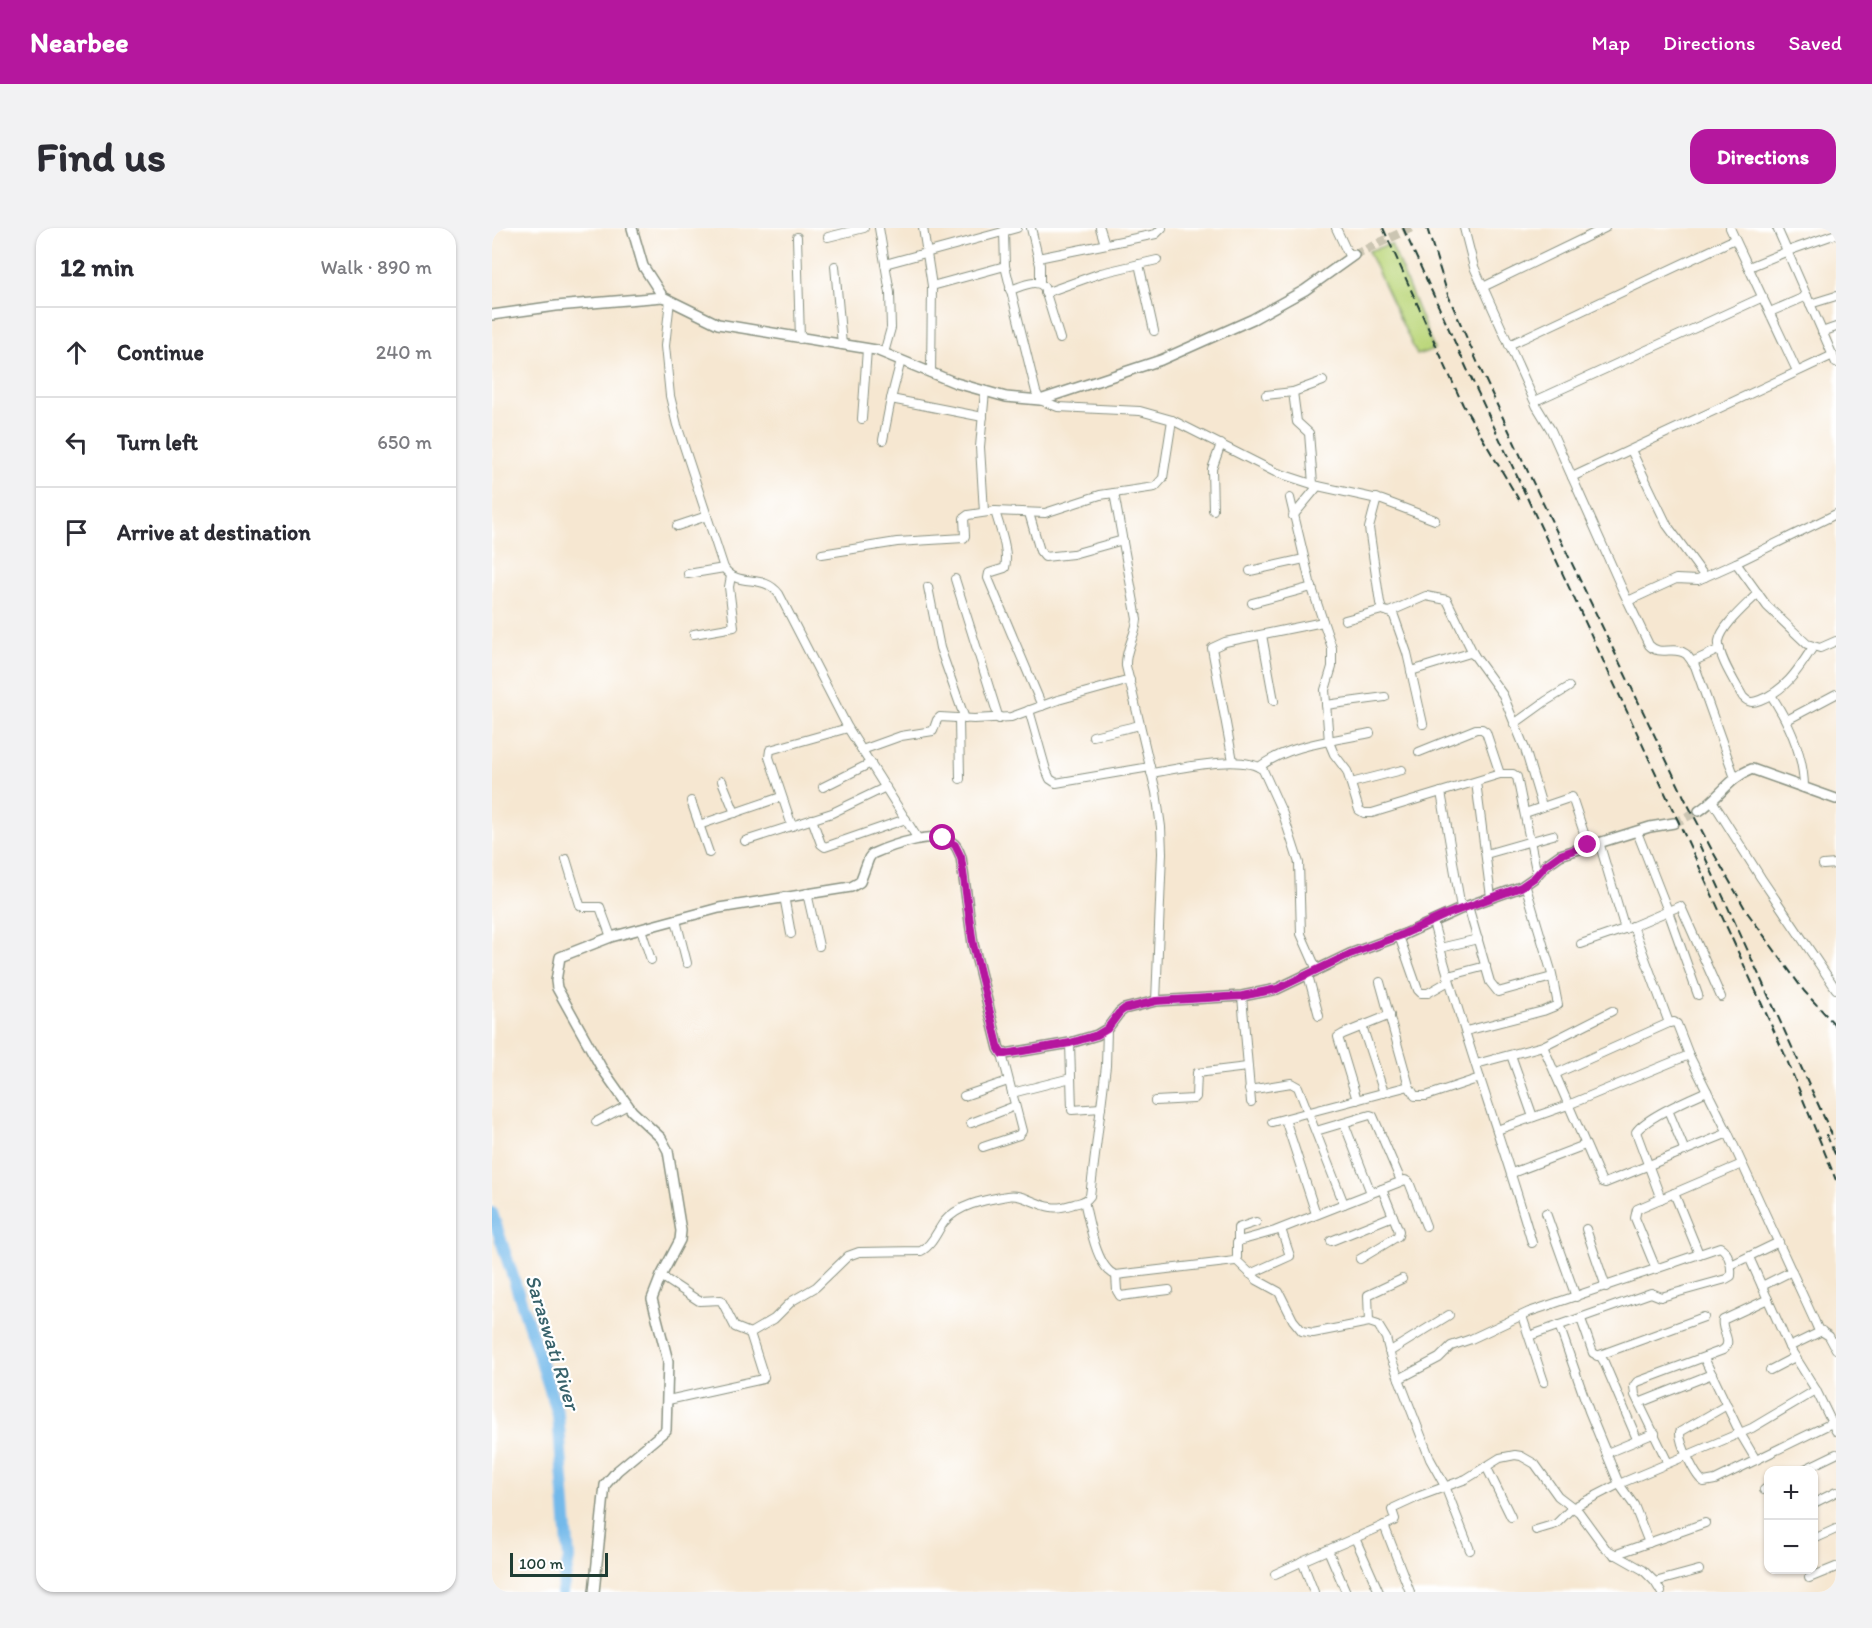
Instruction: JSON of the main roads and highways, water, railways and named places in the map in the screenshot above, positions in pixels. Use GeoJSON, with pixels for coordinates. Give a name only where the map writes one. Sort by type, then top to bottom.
{"type":"FeatureCollection","features":[{"type":"Feature","properties":{"kind":"waterway","name":"Saraswati River"},"geometry":{"type":"LineString","coordinates":[[492,1213],[558,1414],[569,1559],[562,1592]]}},
{"type":"Feature","properties":{"kind":"tunnel"},"geometry":{"type":"LineString","coordinates":[[1354,255],[1411,228]]}},
{"type":"Feature","properties":{"kind":"tunnel"},"geometry":{"type":"LineString","coordinates":[[1674,823],[1699,811]]}},
{"type":"Feature","properties":{"kind":"railway"},"geometry":{"type":"LineString","coordinates":[[1383,228],[1463,405],[1519,500]]}},
{"type":"Feature","properties":{"kind":"railway"},"geometry":{"type":"LineString","coordinates":[[1403,228],[1694,855],[1784,1053],[1836,1180]]}},
{"type":"Feature","properties":{"kind":"railway"},"geometry":{"type":"LineString","coordinates":[[1427,228],[1448,295],[1479,366],[1686,801],[1747,912],[1804,991],[1836,1026]]}},
{"type":"Feature","properties":{"kind":"railway"},"geometry":{"type":"LineString","coordinates":[[1699,844],[1834,1139]]}},
{"type":"Feature","properties":{"kind":"railway"},"geometry":{"type":"LineString","coordinates":[[1826,1134],[1836,1156]]}}]}
